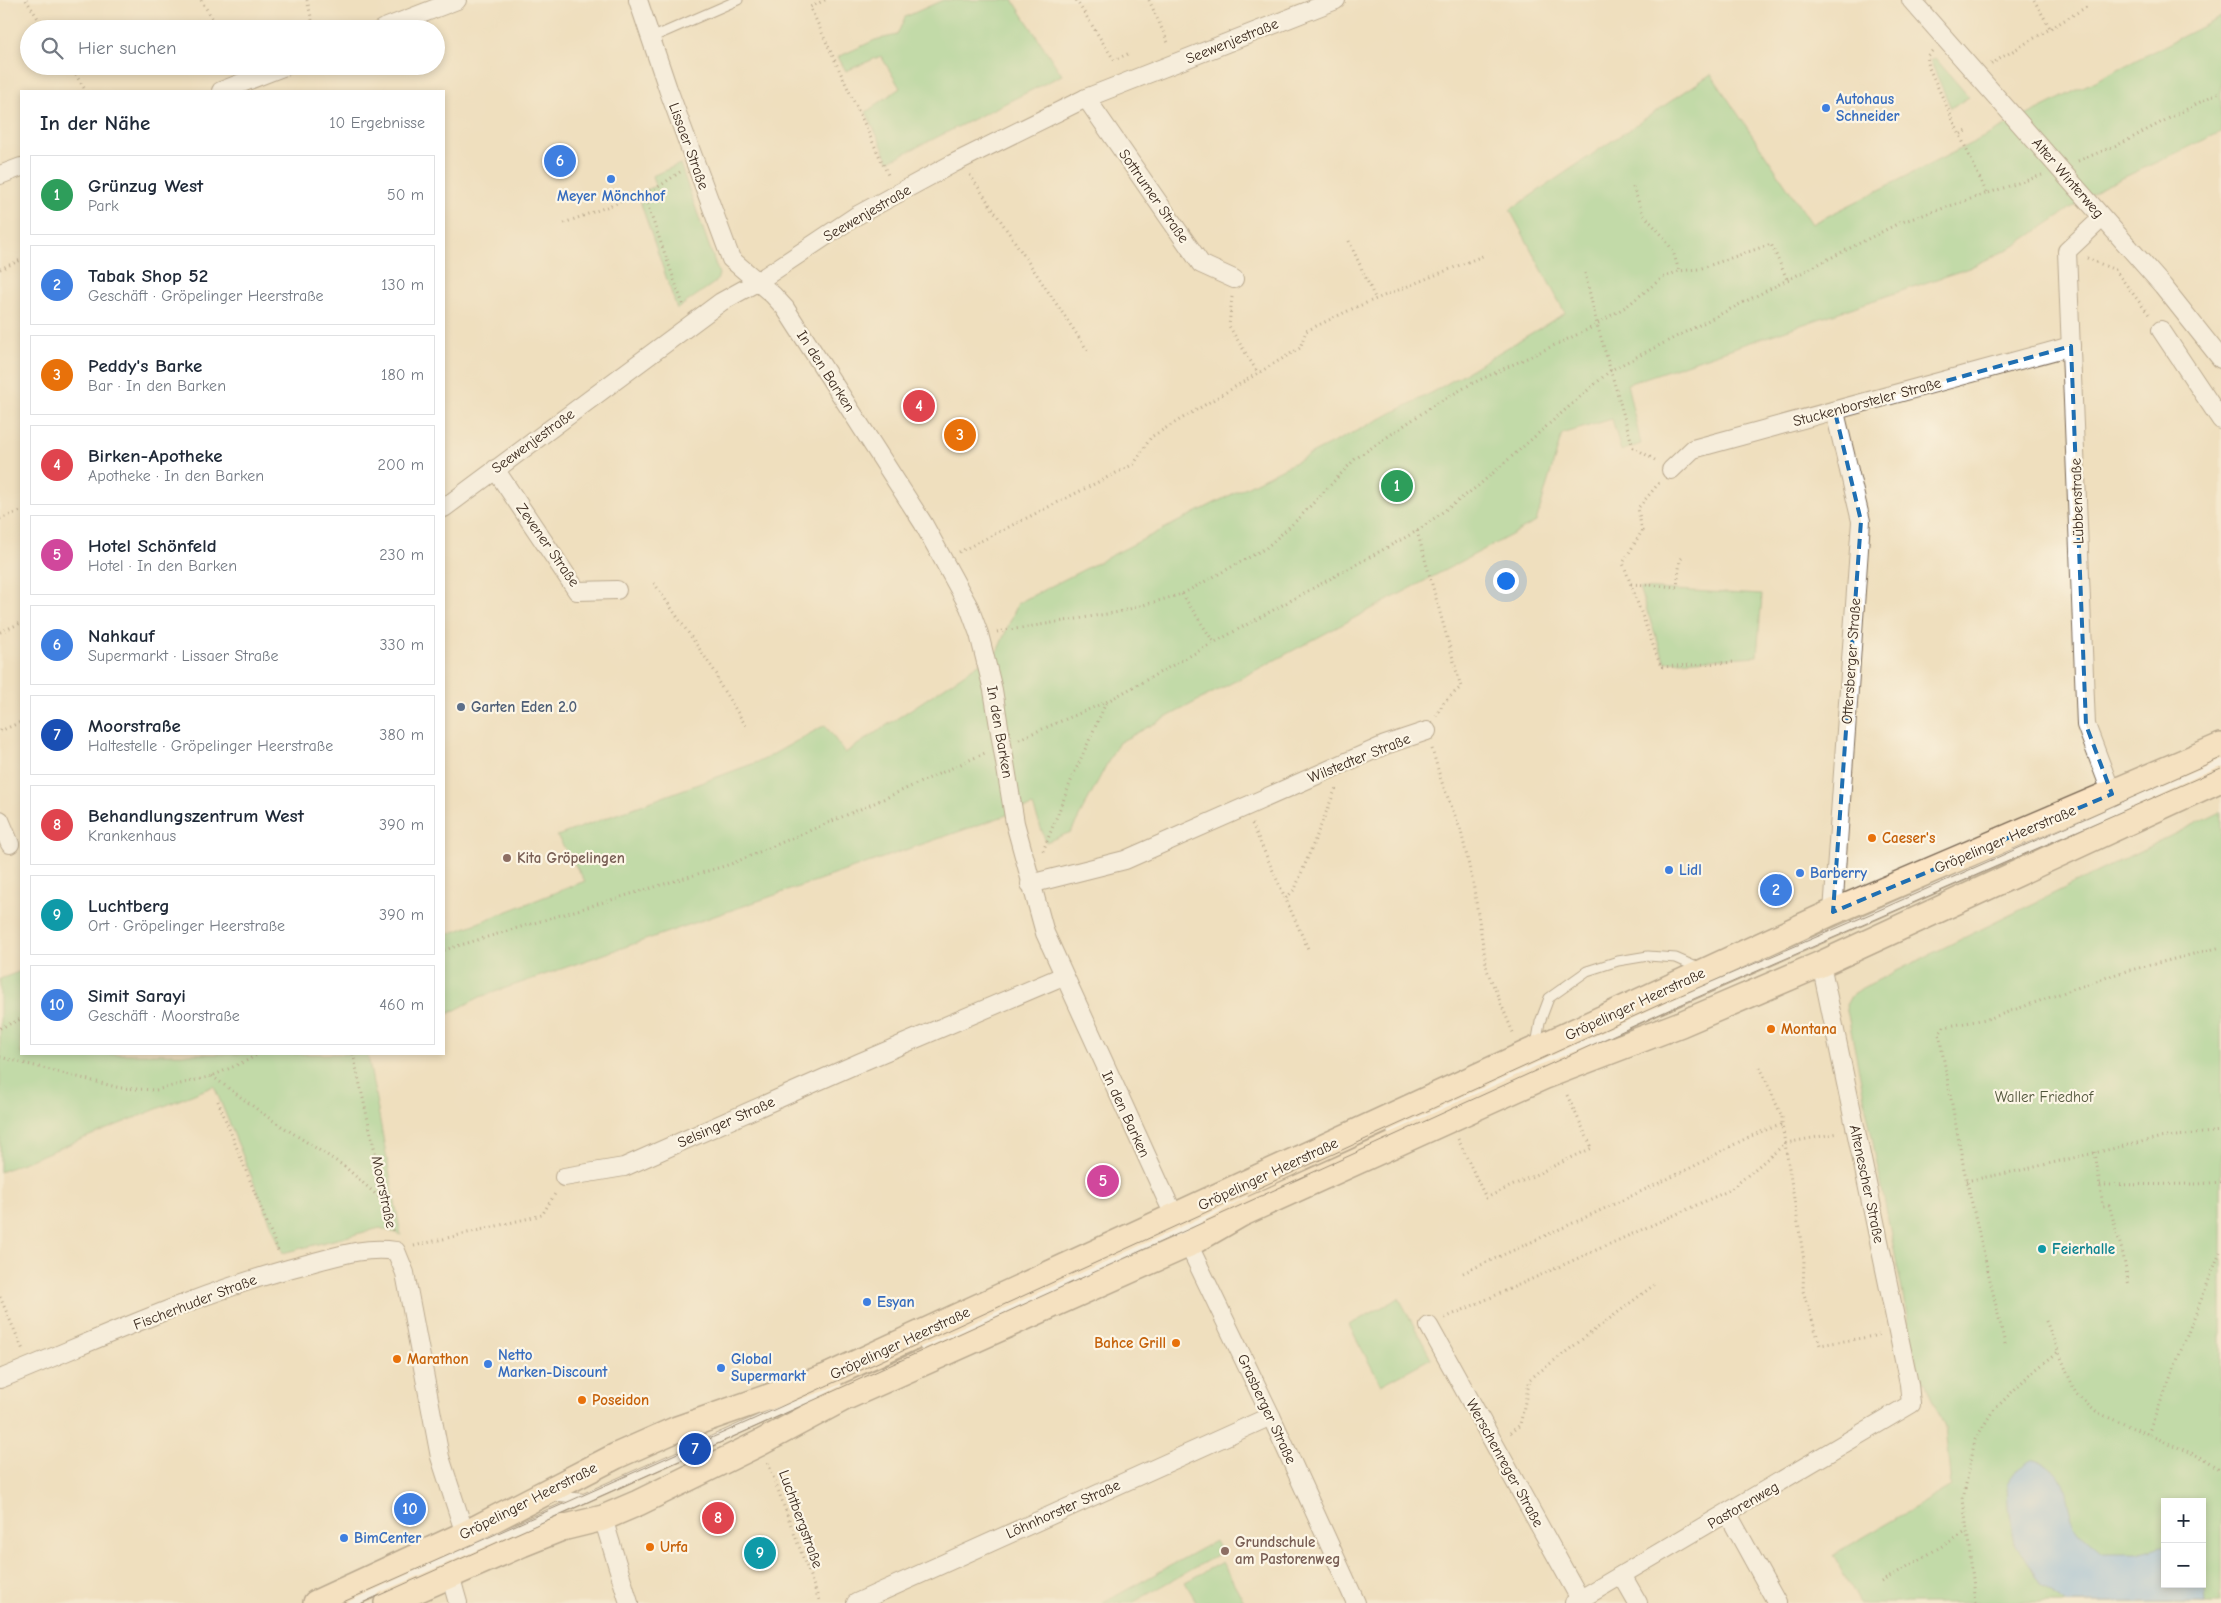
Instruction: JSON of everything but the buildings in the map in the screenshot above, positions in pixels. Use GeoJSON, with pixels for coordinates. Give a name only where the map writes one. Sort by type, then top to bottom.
{"type":"FeatureCollection","features":[{"type":"Feature","properties":{"kind":"main road","name":"Gröpelinger Heerstraße"},"geometry":{"type":"LineString","coordinates":[[387,1603],[562,1528],[604,1518],[760,1443],[844,1398],[1181,1230],[1529,1053],[1833,912],[2221,746]]}},
{"type":"Feature","properties":{"kind":"main road","name":"Gröpelinger Heerstraße"},"geometry":{"type":"LineString","coordinates":[[316,1603],[465,1534],[544,1495],[616,1456],[677,1429],[836,1379],[1181,1230],[1241,1214],[1556,1072],[1681,1024],[1821,964],[2221,779]]}},
{"type":"Feature","properties":{"kind":"street"},"geometry":{"type":"LineString","coordinates":[[405,20],[457,0]]}},
{"type":"Feature","properties":{"kind":"street","name":"Lissaer Straße"},"geometry":{"type":"LineString","coordinates":[[638,0],[695,162],[732,259],[757,282]]}},
{"type":"Feature","properties":{"kind":"street","name":"Seewenjestraße"},"geometry":{"type":"LineString","coordinates":[[445,507],[721,302],[757,282],[856,216],[960,160],[1086,98],[1336,0]]}},
{"type":"Feature","properties":{"kind":"street","name":"Alter Winterweg"},"geometry":{"type":"LineString","coordinates":[[1911,0],[2163,286],[2221,359]]}},
{"type":"Feature","properties":{"kind":"street"},"geometry":{"type":"LineString","coordinates":[[223,90],[262,75]]}},
{"type":"Feature","properties":{"kind":"street","name":"Sottrumer Straße"},"geometry":{"type":"LineString","coordinates":[[1086,98],[1201,264],[1234,279]]}},
{"type":"Feature","properties":{"kind":"street"},"geometry":{"type":"LineString","coordinates":[[0,175],[20,167]]}},
{"type":"Feature","properties":{"kind":"street"},"geometry":{"type":"LineString","coordinates":[[2067,251],[2102,218]]}},
{"type":"Feature","properties":{"kind":"street","name":"Lübbenstraße"},"geometry":{"type":"LineString","coordinates":[[2067,251],[2086,725],[2112,794]]}},
{"type":"Feature","properties":{"kind":"street","name":"In den Barken"},"geometry":{"type":"LineString","coordinates":[[757,282],[786,308],[945,560],[970,608],[979,634],[993,690],[1015,823],[1030,884],[1045,933],[1063,976],[1181,1230]]}},
{"type":"Feature","properties":{"kind":"street"},"geometry":{"type":"LineString","coordinates":[[2161,330],[2221,420]]}},
{"type":"Feature","properties":{"kind":"street","name":"Stuckenborsteler Straße"},"geometry":{"type":"LineString","coordinates":[[1670,470],[1693,449],[1835,412],[2071,346]]}},
{"type":"Feature","properties":{"kind":"street","name":"Ottersberger Straße"},"geometry":{"type":"LineString","coordinates":[[1833,912],[1861,521],[1835,412]]}},
{"type":"Feature","properties":{"kind":"street","name":"Zevener Straße"},"geometry":{"type":"LineString","coordinates":[[495,469],[577,591],[617,590]]}},
{"type":"Feature","properties":{"kind":"street","name":"Wilstedter Straße"},"geometry":{"type":"LineString","coordinates":[[1030,884],[1125,860],[1385,745],[1427,731]]}},
{"type":"Feature","properties":{"kind":"street"},"geometry":{"type":"LineString","coordinates":[[0,820],[10,844]]}},
{"type":"Feature","properties":{"kind":"street","name":"Altenescher Straße"},"geometry":{"type":"LineString","coordinates":[[1821,964],[1912,1404]]}},
{"type":"Feature","properties":{"kind":"street","name":"Selsinger Straße"},"geometry":{"type":"LineString","coordinates":[[564,1177],[624,1167],[861,1062],[1063,976]]}},
{"type":"Feature","properties":{"kind":"street","name":"Grasberger Straße"},"geometry":{"type":"LineString","coordinates":[[1181,1230],[1271,1416],[1356,1603]]}},
{"type":"Feature","properties":{"kind":"street","name":"Fischerhuder Straße"},"geometry":{"type":"LineString","coordinates":[[0,1379],[193,1300],[287,1269],[358,1251],[378,1248],[396,1251]]}},
{"type":"Feature","properties":{"kind":"street"},"geometry":{"type":"LineString","coordinates":[[396,1251],[405,1274],[440,1457],[465,1534]]}},
{"type":"Feature","properties":{"kind":"street","name":"Werschenreger Straße"},"geometry":{"type":"LineString","coordinates":[[1429,1326],[1577,1601]]}},
{"type":"Feature","properties":{"kind":"street","name":"Pastorenweg"},"geometry":{"type":"LineString","coordinates":[[1577,1601],[1728,1514],[1912,1404]]}},
{"type":"Feature","properties":{"kind":"street","name":"Löhnhorster Straße"},"geometry":{"type":"LineString","coordinates":[[856,1603],[1271,1416]]}},
{"type":"Feature","properties":{"kind":"street"},"geometry":{"type":"LineString","coordinates":[[1728,1514],[1776,1603]]}},
{"type":"Feature","properties":{"kind":"street"},"geometry":{"type":"LineString","coordinates":[[604,1518],[629,1603]]}},
{"type":"Feature","properties":{"kind":"street"},"geometry":{"type":"LineString","coordinates":[[450,1575],[458,1603]]}},
{"type":"Feature","properties":{"kind":"street"},"geometry":{"type":"LineString","coordinates":[[1622,1575],[1638,1603]]}},
{"type":"Feature","properties":{"kind":"lane"},"geometry":{"type":"LineString","coordinates":[[651,38],[738,0]]}},
{"type":"Feature","properties":{"kind":"lane"},"geometry":{"type":"LineString","coordinates":[[1385,1135],[1656,1011],[2221,763]]}},
{"type":"Feature","properties":{"kind":"lane"},"geometry":{"type":"LineString","coordinates":[[1529,1053],[1550,998],[1587,971],[1618,961],[1648,956],[1676,958],[1706,971]]}},
{"type":"Feature","properties":{"kind":"lane"},"geometry":{"type":"LineString","coordinates":[[917,1348],[1181,1230],[1250,1197]]}},
{"type":"Feature","properties":{"kind":"lane"},"geometry":{"type":"LineString","coordinates":[[351,1603],[800,1402],[836,1379]]}},
{"type":"Feature","properties":{"kind":"lane"},"geometry":{"type":"LineString","coordinates":[[800,1402],[836,1379]]}},
{"type":"Feature","properties":{"kind":"lane"},"geometry":{"type":"LineString","coordinates":[[544,1495],[586,1498]]}},
{"type":"Feature","properties":{"kind":"path"},"geometry":{"type":"LineString","coordinates":[[26,0],[39,20]]}},
{"type":"Feature","properties":{"kind":"path"},"geometry":{"type":"LineString","coordinates":[[201,0],[213,20]]}},
{"type":"Feature","properties":{"kind":"path"},"geometry":{"type":"LineString","coordinates":[[307,0],[312,20]]}},
{"type":"Feature","properties":{"kind":"path"},"geometry":{"type":"LineString","coordinates":[[825,0],[810,7],[896,194]]}},
{"type":"Feature","properties":{"kind":"path"},"geometry":{"type":"LineString","coordinates":[[1076,0],[1114,60],[1130,54]]}},
{"type":"Feature","properties":{"kind":"path"},"geometry":{"type":"LineString","coordinates":[[1149,0],[1176,63]]}},
{"type":"Feature","properties":{"kind":"path"},"geometry":{"type":"LineString","coordinates":[[2034,0],[2050,28]]}},
{"type":"Feature","properties":{"kind":"path"},"geometry":{"type":"LineString","coordinates":[[1975,73],[2088,6]]}},
{"type":"Feature","properties":{"kind":"path"},"geometry":{"type":"LineString","coordinates":[[1944,38],[1928,56],[1929,68],[1987,194]]}},
{"type":"Feature","properties":{"kind":"path"},"geometry":{"type":"LineString","coordinates":[[76,75],[85,90]]}},
{"type":"Feature","properties":{"kind":"path"},"geometry":{"type":"LineString","coordinates":[[445,950],[731,864],[870,806],[1106,702],[1215,644],[1417,531],[1478,486],[1611,370],[1899,223],[2060,169],[2122,143],[2221,91]]}},
{"type":"Feature","properties":{"kind":"path"},"geometry":{"type":"LineString","coordinates":[[1960,134],[1969,130]]}},
{"type":"Feature","properties":{"kind":"path"},"geometry":{"type":"LineString","coordinates":[[960,160],[1088,351]]}},
{"type":"Feature","properties":{"kind":"path"},"geometry":{"type":"LineString","coordinates":[[564,223],[635,194],[657,188],[695,162]]}},
{"type":"Feature","properties":{"kind":"path"},"geometry":{"type":"LineString","coordinates":[[1633,187],[1643,214],[1662,235],[1673,251],[1679,271]]}},
{"type":"Feature","properties":{"kind":"path"},"geometry":{"type":"LineString","coordinates":[[643,193],[691,325]]}},
{"type":"Feature","properties":{"kind":"path"},"geometry":{"type":"LineString","coordinates":[[1349,241],[1376,300]]}},
{"type":"Feature","properties":{"kind":"path"},"geometry":{"type":"LineString","coordinates":[[979,634],[1119,612],[1182,594],[1266,548],[1298,519],[1355,459],[1406,422],[1471,384],[1597,324],[1627,306],[1662,278],[1679,271],[1699,269],[1771,244],[1787,279]]}},
{"type":"Feature","properties":{"kind":"path"},"geometry":{"type":"LineString","coordinates":[[2067,251],[2104,264],[2115,270],[2161,330]]}},
{"type":"Feature","properties":{"kind":"path"},"geometry":{"type":"LineString","coordinates":[[945,560],[1134,464],[1151,437],[1300,348],[1306,332],[1485,254]]}},
{"type":"Feature","properties":{"kind":"path"},"geometry":{"type":"LineString","coordinates":[[0,269],[20,260]]}},
{"type":"Feature","properties":{"kind":"path"},"geometry":{"type":"LineString","coordinates":[[1586,273],[1597,324],[1634,447],[1670,470],[1638,508],[1642,531],[1623,562],[1661,667],[1734,662]]}},
{"type":"Feature","properties":{"kind":"path"},"geometry":{"type":"LineString","coordinates":[[1234,279],[1229,326],[1258,373]]}},
{"type":"Feature","properties":{"kind":"path"},"geometry":{"type":"LineString","coordinates":[[0,519],[20,510]]}},
{"type":"Feature","properties":{"kind":"path"},"geometry":{"type":"LineString","coordinates":[[1417,531],[1461,687],[1444,702],[1427,731]]}},
{"type":"Feature","properties":{"kind":"path"},"geometry":{"type":"LineString","coordinates":[[1631,584],[1677,587],[1680,560],[1683,557]]}},
{"type":"Feature","properties":{"kind":"path"},"geometry":{"type":"LineString","coordinates":[[654,583],[718,676],[717,680],[746,726]]}},
{"type":"Feature","properties":{"kind":"path"},"geometry":{"type":"LineString","coordinates":[[1182,594],[1215,644]]}},
{"type":"Feature","properties":{"kind":"path"},"geometry":{"type":"LineString","coordinates":[[0,632],[20,623]]}},
{"type":"Feature","properties":{"kind":"path"},"geometry":{"type":"LineString","coordinates":[[1030,884],[1073,776],[1106,702]]}},
{"type":"Feature","properties":{"kind":"path"},"geometry":{"type":"LineString","coordinates":[[0,731],[20,722]]}},
{"type":"Feature","properties":{"kind":"path","name":"Wilstedter Straße"},"geometry":{"type":"LineString","coordinates":[[1427,731],[1442,780],[1462,831],[1473,883],[1487,970],[1529,1053]]}},
{"type":"Feature","properties":{"kind":"path"},"geometry":{"type":"LineString","coordinates":[[1286,898],[1295,889],[1338,783],[1339,765]]}},
{"type":"Feature","properties":{"kind":"path"},"geometry":{"type":"LineString","coordinates":[[1245,807],[1309,951]]}},
{"type":"Feature","properties":{"kind":"path"},"geometry":{"type":"LineString","coordinates":[[2005,1344],[1966,1181],[1939,1034],[1944,1027],[1991,1018],[2119,973],[2221,947]]}},
{"type":"Feature","properties":{"kind":"path"},"geometry":{"type":"LineString","coordinates":[[0,1028],[20,1020]]}},
{"type":"Feature","properties":{"kind":"path"},"geometry":{"type":"LineString","coordinates":[[0,1056],[120,1088],[156,1090],[212,1076],[256,1055]]}},
{"type":"Feature","properties":{"kind":"path","name":"Moorstraße"},"geometry":{"type":"LineString","coordinates":[[353,1055],[388,1206],[396,1251]]}},
{"type":"Feature","properties":{"kind":"path"},"geometry":{"type":"LineString","coordinates":[[1760,1067],[1782,1117],[1804,1260],[1802,1291],[1820,1345],[1898,1332]]}},
{"type":"Feature","properties":{"kind":"path"},"geometry":{"type":"LineString","coordinates":[[1449,1120],[1486,1198],[1592,1148],[1556,1072]]}},
{"type":"Feature","properties":{"kind":"path"},"geometry":{"type":"LineString","coordinates":[[212,1076],[270,1118],[344,1166],[388,1206]]}},
{"type":"Feature","properties":{"kind":"path"},"geometry":{"type":"LineString","coordinates":[[218,1101],[287,1269]]}},
{"type":"Feature","properties":{"kind":"path"},"geometry":{"type":"LineString","coordinates":[[1463,1273],[1591,1216],[1700,1164],[1761,1130],[1782,1126]]}},
{"type":"Feature","properties":{"kind":"path"},"geometry":{"type":"LineString","coordinates":[[1429,1326],[1730,1190],[1786,1142],[1856,1129]]}},
{"type":"Feature","properties":{"kind":"path"},"geometry":{"type":"LineString","coordinates":[[1966,1181],[2022,1170],[2158,1138],[2221,1131]]}},
{"type":"Feature","properties":{"kind":"path"},"geometry":{"type":"LineString","coordinates":[[2095,1152],[2103,1206],[2109,1205],[2123,1254],[2129,1286]]}},
{"type":"Feature","properties":{"kind":"path"},"geometry":{"type":"LineString","coordinates":[[396,1251],[542,1215],[564,1177]]}},
{"type":"Feature","properties":{"kind":"path"},"geometry":{"type":"LineString","coordinates":[[2100,1185],[2221,1182]]}},
{"type":"Feature","properties":{"kind":"path"},"geometry":{"type":"LineString","coordinates":[[2148,1434],[2220,1252]]}},
{"type":"Feature","properties":{"kind":"path"},"geometry":{"type":"LineString","coordinates":[[1494,1445],[1520,1425],[1530,1379],[1654,1285]]}},
{"type":"Feature","properties":{"kind":"path"},"geometry":{"type":"LineString","coordinates":[[0,1297],[30,1366]]}},
{"type":"Feature","properties":{"kind":"path"},"geometry":{"type":"LineString","coordinates":[[2046,1321],[2076,1394],[2096,1412],[2205,1459],[2221,1470]]}},
{"type":"Feature","properties":{"kind":"path"},"geometry":{"type":"LineString","coordinates":[[1976,1603],[1963,1499],[1975,1440],[1992,1412],[2029,1375],[2058,1352]]}},
{"type":"Feature","properties":{"kind":"path","name":"Luchtbergstraße"},"geometry":{"type":"LineString","coordinates":[[760,1443],[820,1603]]}},
{"type":"Feature","properties":{"kind":"path"},"geometry":{"type":"LineString","coordinates":[[1881,1582],[1966,1532]]}},
{"type":"Feature","properties":{"kind":"highlighted area"},"geometry":{"type":"Polygon","coordinates":[[[2071,346],[2086,725],[2112,794],[1833,912],[1861,521],[1835,412],[2071,346]]]}},
{"type":"Feature","properties":{"kind":"green space"},"geometry":{"type":"Polygon","coordinates":[[[943,0],[1013,0],[1062,75],[889,161],[866,112],[900,88],[881,56],[846,71],[838,57],[875,40],[897,35],[905,17],[943,0]]]}},
{"type":"Feature","properties":{"kind":"green space"},"geometry":{"type":"Polygon","coordinates":[[[2221,17],[2221,132],[2099,189],[2015,246],[1969,268],[1627,384],[1641,444],[1621,451],[1612,419],[1562,434],[1536,522],[1118,743],[1071,832],[1046,842],[1033,806],[480,997],[445,1015],[445,936],[585,881],[557,836],[763,760],[825,725],[845,753],[997,652],[1018,603],[1433,392],[1565,313],[1510,210],[1711,74],[1812,224],[2221,17]]]}},
{"type":"Feature","properties":{"kind":"green space"},"geometry":{"type":"Polygon","coordinates":[[[1935,58],[1969,97],[1951,108],[1930,60],[1935,58]]]}},
{"type":"Feature","properties":{"kind":"green space"},"geometry":{"type":"Polygon","coordinates":[[[680,164],[719,274],[717,281],[677,309],[640,201],[641,192],[655,186],[652,176],[680,164]]]}},
{"type":"Feature","properties":{"kind":"green space"},"geometry":{"type":"Polygon","coordinates":[[[1639,588],[1762,595],[1757,656],[1665,662],[1639,588]]]}},
{"type":"Feature","properties":{"kind":"green space","name":"Waller Friedhof"},"geometry":{"type":"Polygon","coordinates":[[[2221,811],[2221,1603],[1859,1603],[1833,1555],[1951,1486],[1945,1428],[1925,1382],[1920,1382],[1846,1005],[1851,996],[1862,988],[2221,811]]]}},
{"type":"Feature","properties":{"kind":"green space"},"geometry":{"type":"Polygon","coordinates":[[[20,971],[20,1055],[370,1055],[368,1056],[401,1235],[380,1228],[283,1253],[214,1086],[0,1172],[0,979],[20,971]]]}},
{"type":"Feature","properties":{"kind":"green space"},"geometry":{"type":"Polygon","coordinates":[[[1399,1298],[1431,1358],[1381,1385],[1349,1325],[1399,1298]]]}},
{"type":"Feature","properties":{"kind":"green space"},"geometry":{"type":"Polygon","coordinates":[[[1215,1541],[1221,1553],[1132,1603],[1103,1603],[1215,1541]]]}},
{"type":"Feature","properties":{"kind":"green space"},"geometry":{"type":"Polygon","coordinates":[[[1222,1562],[1245,1603],[1197,1603],[1185,1582],[1222,1562]]]}},
{"type":"Feature","properties":{"kind":"water"},"geometry":{"type":"Polygon","coordinates":[[[2031,1460],[2044,1464],[2053,1470],[2063,1484],[2077,1529],[2103,1553],[2138,1553],[2161,1546],[2161,1588],[2205,1588],[2206,1603],[2066,1603],[2040,1583],[2015,1544],[2008,1507],[2007,1484],[2018,1469],[2031,1460]]]}},
{"type":"Feature","properties":{"kind":"tram line"},"geometry":{"type":"LineString","coordinates":[[341,1603],[754,1419],[1672,999],[1877,911],[2221,758]]}},
{"type":"Feature","properties":{"kind":"tram line"},"geometry":{"type":"LineString","coordinates":[[362,1603],[755,1427],[1673,1008],[2221,768]]}},
{"type":"Feature","properties":{"kind":"place","name":"Autohaus Schneider"},"geometry":{"type":"Point","coordinates":[1826,108]}},
{"type":"Feature","properties":{"kind":"place","name":"Nahkauf"},"geometry":{"type":"Point","coordinates":[560,161]}},
{"type":"Feature","properties":{"kind":"place","name":"Meyer Mönchhof"},"geometry":{"type":"Point","coordinates":[611,179]}},
{"type":"Feature","properties":{"kind":"place","name":"Birken-Apotheke"},"geometry":{"type":"Point","coordinates":[919,406]}},
{"type":"Feature","properties":{"kind":"place","name":"Peddy's Barke"},"geometry":{"type":"Point","coordinates":[960,435]}},
{"type":"Feature","properties":{"kind":"place","name":"Grünzug West"},"geometry":{"type":"Point","coordinates":[1397,486]}},
{"type":"Feature","properties":{"kind":"place","name":"Garten Eden 2.0"},"geometry":{"type":"Point","coordinates":[461,707]}},
{"type":"Feature","properties":{"kind":"place","name":"Caeser's"},"geometry":{"type":"Point","coordinates":[1872,838]}},
{"type":"Feature","properties":{"kind":"place","name":"Kita Gröpelingen"},"geometry":{"type":"Point","coordinates":[507,858]}},
{"type":"Feature","properties":{"kind":"place","name":"Lidl"},"geometry":{"type":"Point","coordinates":[1669,870]}},
{"type":"Feature","properties":{"kind":"place","name":"Barberry"},"geometry":{"type":"Point","coordinates":[1800,873]}},
{"type":"Feature","properties":{"kind":"place","name":"Tabak Shop 52"},"geometry":{"type":"Point","coordinates":[1776,890]}},
{"type":"Feature","properties":{"kind":"place","name":"Montana"},"geometry":{"type":"Point","coordinates":[1771,1029]}},
{"type":"Feature","properties":{"kind":"place","name":"Hotel Schönfeld"},"geometry":{"type":"Point","coordinates":[1103,1181]}},
{"type":"Feature","properties":{"kind":"place","name":"Feierhalle"},"geometry":{"type":"Point","coordinates":[2042,1249]}},
{"type":"Feature","properties":{"kind":"place","name":"Esyan"},"geometry":{"type":"Point","coordinates":[867,1302]}},
{"type":"Feature","properties":{"kind":"place","name":"Bahce Grill"},"geometry":{"type":"Point","coordinates":[1176,1343]}},
{"type":"Feature","properties":{"kind":"place","name":"Marathon"},"geometry":{"type":"Point","coordinates":[397,1359]}},
{"type":"Feature","properties":{"kind":"place","name":"Netto Marken-Discount"},"geometry":{"type":"Point","coordinates":[488,1364]}},
{"type":"Feature","properties":{"kind":"place","name":"Global Supermarkt"},"geometry":{"type":"Point","coordinates":[721,1368]}},
{"type":"Feature","properties":{"kind":"place","name":"Poseidon"},"geometry":{"type":"Point","coordinates":[582,1400]}},
{"type":"Feature","properties":{"kind":"place","name":"Moorstraße"},"geometry":{"type":"Point","coordinates":[695,1449]}},
{"type":"Feature","properties":{"kind":"place","name":"Simit Sarayi"},"geometry":{"type":"Point","coordinates":[410,1509]}},
{"type":"Feature","properties":{"kind":"place","name":"Behandlungszentrum West"},"geometry":{"type":"Point","coordinates":[718,1518]}},
{"type":"Feature","properties":{"kind":"place","name":"BimCenter"},"geometry":{"type":"Point","coordinates":[344,1538]}},
{"type":"Feature","properties":{"kind":"place","name":"Urfa"},"geometry":{"type":"Point","coordinates":[650,1547]}},
{"type":"Feature","properties":{"kind":"place","name":"Grundschule am Pastorenweg"},"geometry":{"type":"Point","coordinates":[1225,1551]}},
{"type":"Feature","properties":{"kind":"place","name":"Luchtberg"},"geometry":{"type":"Point","coordinates":[760,1553]}}]}
